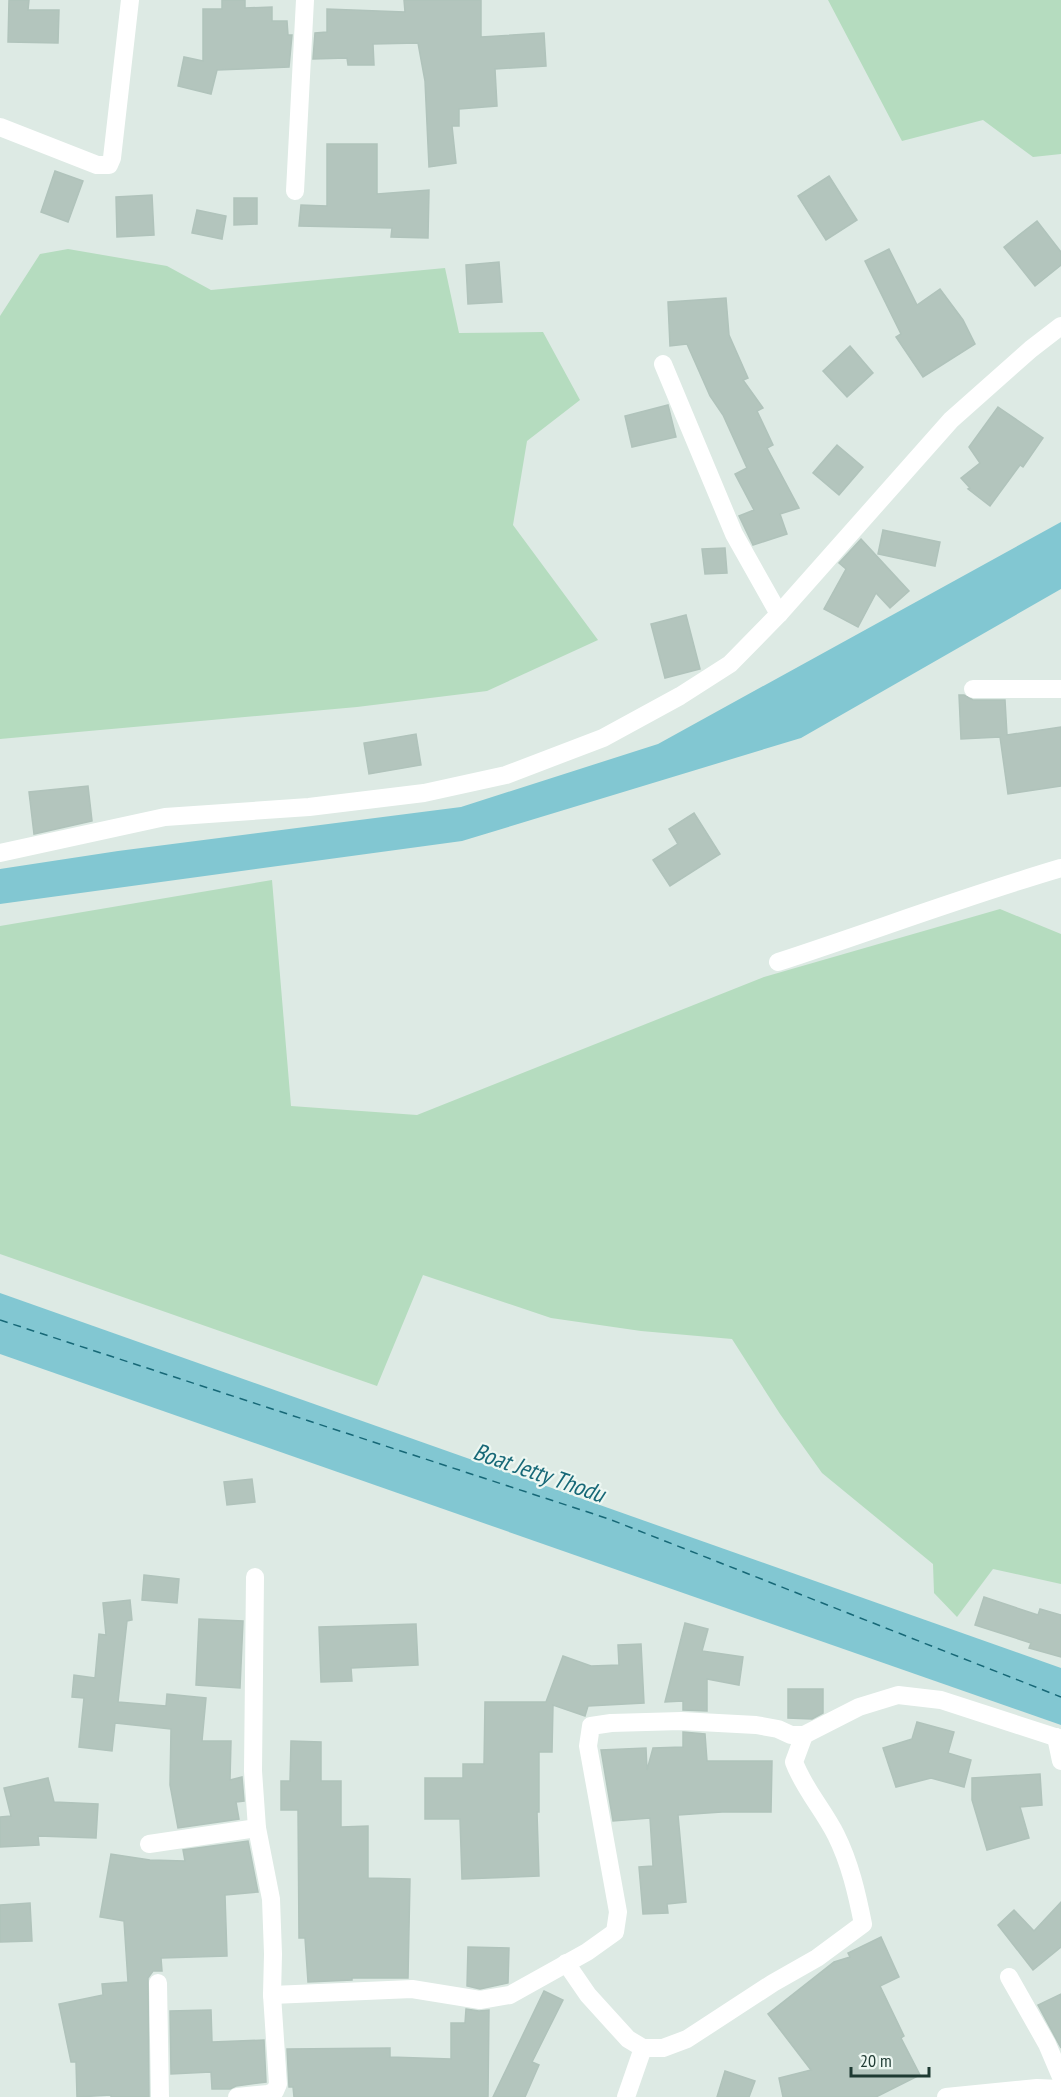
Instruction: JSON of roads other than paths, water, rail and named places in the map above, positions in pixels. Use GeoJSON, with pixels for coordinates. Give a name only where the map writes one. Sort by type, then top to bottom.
{"type":"FeatureCollection","features":[{"type":"Feature","properties":{"kind":"street"},"geometry":{"type":"LineString","coordinates":[[0,127],[97,165],[109,165],[112,158],[130,0]]}},
{"type":"Feature","properties":{"kind":"street"},"geometry":{"type":"LineString","coordinates":[[295,191],[305,0]]}},
{"type":"Feature","properties":{"kind":"street"},"geometry":{"type":"LineString","coordinates":[[0,853],[165,817],[309,807],[424,793],[506,776],[603,738],[680,696],[730,664],[779,614],[951,420],[1061,326]]}},
{"type":"Feature","properties":{"kind":"street"},"geometry":{"type":"LineString","coordinates":[[663,364],[734,534],[779,614]]}},
{"type":"Feature","properties":{"kind":"street"},"geometry":{"type":"LineString","coordinates":[[973,689],[1061,689]]}},
{"type":"Feature","properties":{"kind":"street"},"geometry":{"type":"LineString","coordinates":[[778,962],[884,928],[990,889],[1061,868]]}},
{"type":"Feature","properties":{"kind":"street"},"geometry":{"type":"LineString","coordinates":[[237,2097],[268,2094],[275,2091],[278,2084],[272,1995],[271,1899],[257,1828],[253,1771],[255,1577]]}},
{"type":"Feature","properties":{"kind":"street"},"geometry":{"type":"LineString","coordinates":[[272,1995],[412,1989],[480,2000],[510,1995],[587,1952],[615,1932],[618,1912],[588,1746],[591,1726],[611,1723],[692,1722],[756,1725],[778,1729],[791,1735],[804,1735],[859,1707],[898,1695],[941,1700],[1059,1738],[1061,1761]]}},
{"type":"Feature","properties":{"kind":"street"},"geometry":{"type":"LineString","coordinates":[[566,1963],[588,1995],[628,2039],[644,2048],[663,2048],[687,2039],[791,1972],[817,1958],[863,1924],[854,1881],[836,1835],[801,1781],[794,1762],[804,1735]]}},
{"type":"Feature","properties":{"kind":"street"},"geometry":{"type":"LineString","coordinates":[[150,1844],[257,1828]]}},
{"type":"Feature","properties":{"kind":"street"},"geometry":{"type":"LineString","coordinates":[[1009,1977],[1047,2044],[1061,2077]]}},
{"type":"Feature","properties":{"kind":"street"},"geometry":{"type":"LineString","coordinates":[[158,1983],[160,2097]]}},
{"type":"Feature","properties":{"kind":"street"},"geometry":{"type":"LineString","coordinates":[[626,2097],[644,2048]]}},
{"type":"Feature","properties":{"kind":"street"},"geometry":{"type":"LineString","coordinates":[[946,2097],[1037,2088],[1061,2089]]}},
{"type":"Feature","properties":{"kind":"water"},"geometry":{"type":"Polygon","coordinates":[[[1061,522],[1061,589],[801,738],[462,841],[0,904],[0,869],[118,851],[461,807],[658,744],[1061,522]]]}},
{"type":"Feature","properties":{"kind":"water"},"geometry":{"type":"Polygon","coordinates":[[[0,1293],[1061,1668],[1061,1725],[0,1354],[0,1293]]]}},
{"type":"Feature","properties":{"kind":"water label","name":"Boat Jetty Thodu"},"geometry":{"type":"Point","coordinates":[539,1473]}}]}
